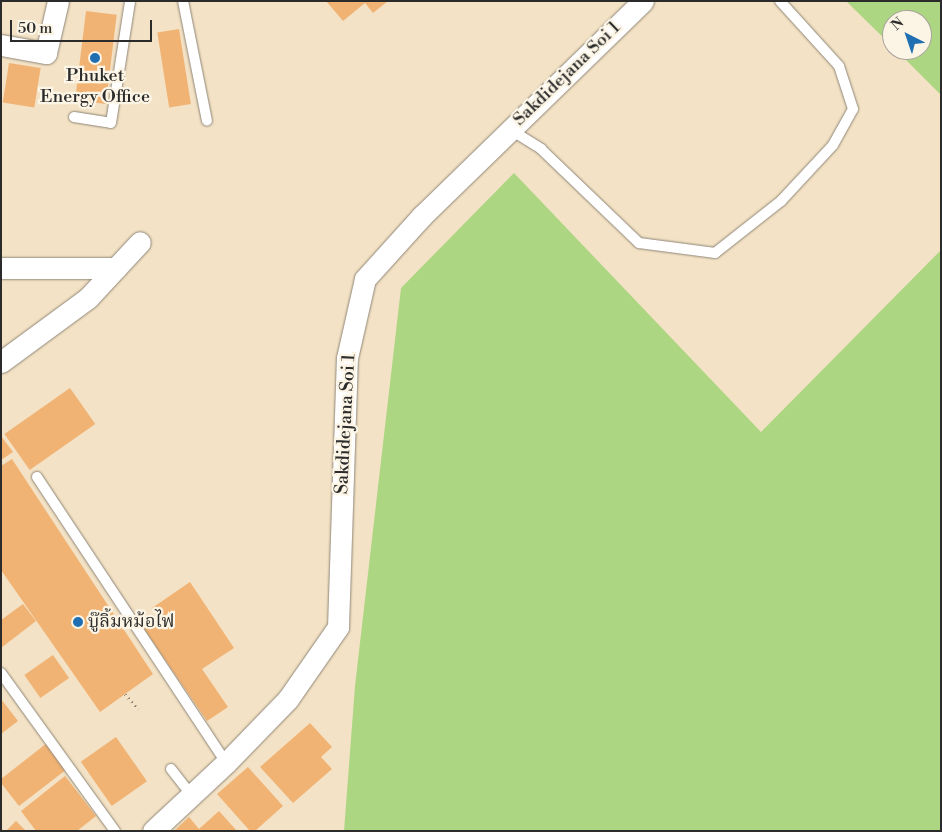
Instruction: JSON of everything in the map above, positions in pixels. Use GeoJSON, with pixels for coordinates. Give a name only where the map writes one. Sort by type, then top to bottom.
{"type":"FeatureCollection","features":[{"type":"Feature","properties":{"kind":"street"},"geometry":{"type":"LineString","coordinates":[[1,45],[46,53],[58,1]]}},
{"type":"Feature","properties":{"kind":"street","name":"Sakdidejana Soi 1"},"geometry":{"type":"LineString","coordinates":[[153,831],[226,764],[288,699],[338,627],[347,358],[365,279],[422,216],[643,1]]}},
{"type":"Feature","properties":{"kind":"street"},"geometry":{"type":"LineString","coordinates":[[1,362],[88,298],[140,242]]}},
{"type":"Feature","properties":{"kind":"street"},"geometry":{"type":"LineString","coordinates":[[1,268],[116,268]]}},
{"type":"Feature","properties":{"kind":"lane"},"geometry":{"type":"LineString","coordinates":[[74,117],[111,123],[130,1]]}},
{"type":"Feature","properties":{"kind":"lane"},"geometry":{"type":"LineString","coordinates":[[184,1],[207,120]]}},
{"type":"Feature","properties":{"kind":"lane"},"geometry":{"type":"LineString","coordinates":[[511,130],[541,149],[639,243],[714,253],[781,201],[833,145],[853,109],[839,66],[780,1]]}},
{"type":"Feature","properties":{"kind":"lane"},"geometry":{"type":"LineString","coordinates":[[37,477],[226,764]]}},
{"type":"Feature","properties":{"kind":"lane"},"geometry":{"type":"LineString","coordinates":[[1,673],[115,831]]}},
{"type":"Feature","properties":{"kind":"lane"},"geometry":{"type":"LineString","coordinates":[[171,769],[191,796]]}},
{"type":"Feature","properties":{"kind":"path"},"geometry":{"type":"LineString","coordinates":[[125,694],[138,709]]}},
{"type":"Feature","properties":{"kind":"green space"},"geometry":{"type":"Polygon","coordinates":[[[846,1],[941,1],[941,95],[906,60],[932,60],[932,10],[882,10],[882,36],[846,1]]]}},
{"type":"Feature","properties":{"kind":"green space"},"geometry":{"type":"Polygon","coordinates":[[[514,173],[761,432],[941,250],[941,831],[344,831],[355,686],[401,288],[514,173]]]}},
{"type":"Feature","properties":{"kind":"building"},"geometry":{"type":"Polygon","coordinates":[[[326,1],[388,1],[373,13],[365,3],[343,21],[326,1]]]}},
{"type":"Feature","properties":{"kind":"building","name":"Phuket Energy Office"},"geometry":{"type":"Polygon","coordinates":[[[86,11],[117,15],[106,104],[75,100],[86,11]]]}},
{"type":"Feature","properties":{"kind":"building"},"geometry":{"type":"Polygon","coordinates":[[[179,29],[191,104],[169,108],[157,32],[179,29]]]}},
{"type":"Feature","properties":{"kind":"building"},"geometry":{"type":"Polygon","coordinates":[[[9,63],[41,68],[34,108],[3,103],[9,63]]]}},
{"type":"Feature","properties":{"kind":"building"},"geometry":{"type":"Polygon","coordinates":[[[70,388],[95,424],[30,470],[4,434],[70,388]]]}},
{"type":"Feature","properties":{"kind":"building"},"geometry":{"type":"Polygon","coordinates":[[[1,436],[13,452],[1,460],[1,436]]]}},
{"type":"Feature","properties":{"kind":"building","name":"บู๊ลิ้มหม้อไฟ"},"geometry":{"type":"Polygon","coordinates":[[[12,459],[153,674],[100,712],[1,570],[1,466],[12,459]]]}},
{"type":"Feature","properties":{"kind":"building"},"geometry":{"type":"Polygon","coordinates":[[[190,582],[234,648],[202,669],[228,707],[207,721],[144,629],[159,619],[152,608],[190,582]]]}},
{"type":"Feature","properties":{"kind":"building"},"geometry":{"type":"Polygon","coordinates":[[[23,604],[36,621],[1,648],[1,620],[23,604]]]}},
{"type":"Feature","properties":{"kind":"building"},"geometry":{"type":"Polygon","coordinates":[[[53,655],[69,678],[40,698],[24,675],[53,655]]]}},
{"type":"Feature","properties":{"kind":"building"},"geometry":{"type":"Polygon","coordinates":[[[1,699],[18,721],[1,734],[1,699]]]}},
{"type":"Feature","properties":{"kind":"building"},"geometry":{"type":"Polygon","coordinates":[[[310,723],[332,747],[321,757],[332,769],[293,803],[260,767],[310,723]]]}},
{"type":"Feature","properties":{"kind":"building"},"geometry":{"type":"Polygon","coordinates":[[[116,737],[147,781],[112,806],[81,762],[116,737]]]}},
{"type":"Feature","properties":{"kind":"building"},"geometry":{"type":"Polygon","coordinates":[[[47,743],[67,769],[19,806],[1,783],[1,779],[47,743]]]}},
{"type":"Feature","properties":{"kind":"building"},"geometry":{"type":"Polygon","coordinates":[[[248,767],[283,806],[255,831],[250,831],[217,794],[248,767]]]}},
{"type":"Feature","properties":{"kind":"building"},"geometry":{"type":"Polygon","coordinates":[[[65,776],[96,816],[77,831],[36,831],[21,811],[65,776]]]}},
{"type":"Feature","properties":{"kind":"building"},"geometry":{"type":"Polygon","coordinates":[[[219,811],[237,831],[174,831],[189,817],[199,829],[219,811]]]}},
{"type":"Feature","properties":{"kind":"building"},"geometry":{"type":"Polygon","coordinates":[[[16,821],[26,831],[6,831],[16,821]]]}},
{"type":"Feature","properties":{"kind":"place","name":"Phuket Energy Office"},"geometry":{"type":"Point","coordinates":[95,58]}},
{"type":"Feature","properties":{"kind":"place","name":"บู๊ลิ้มหม้อไฟ"},"geometry":{"type":"Point","coordinates":[78,622]}}]}
